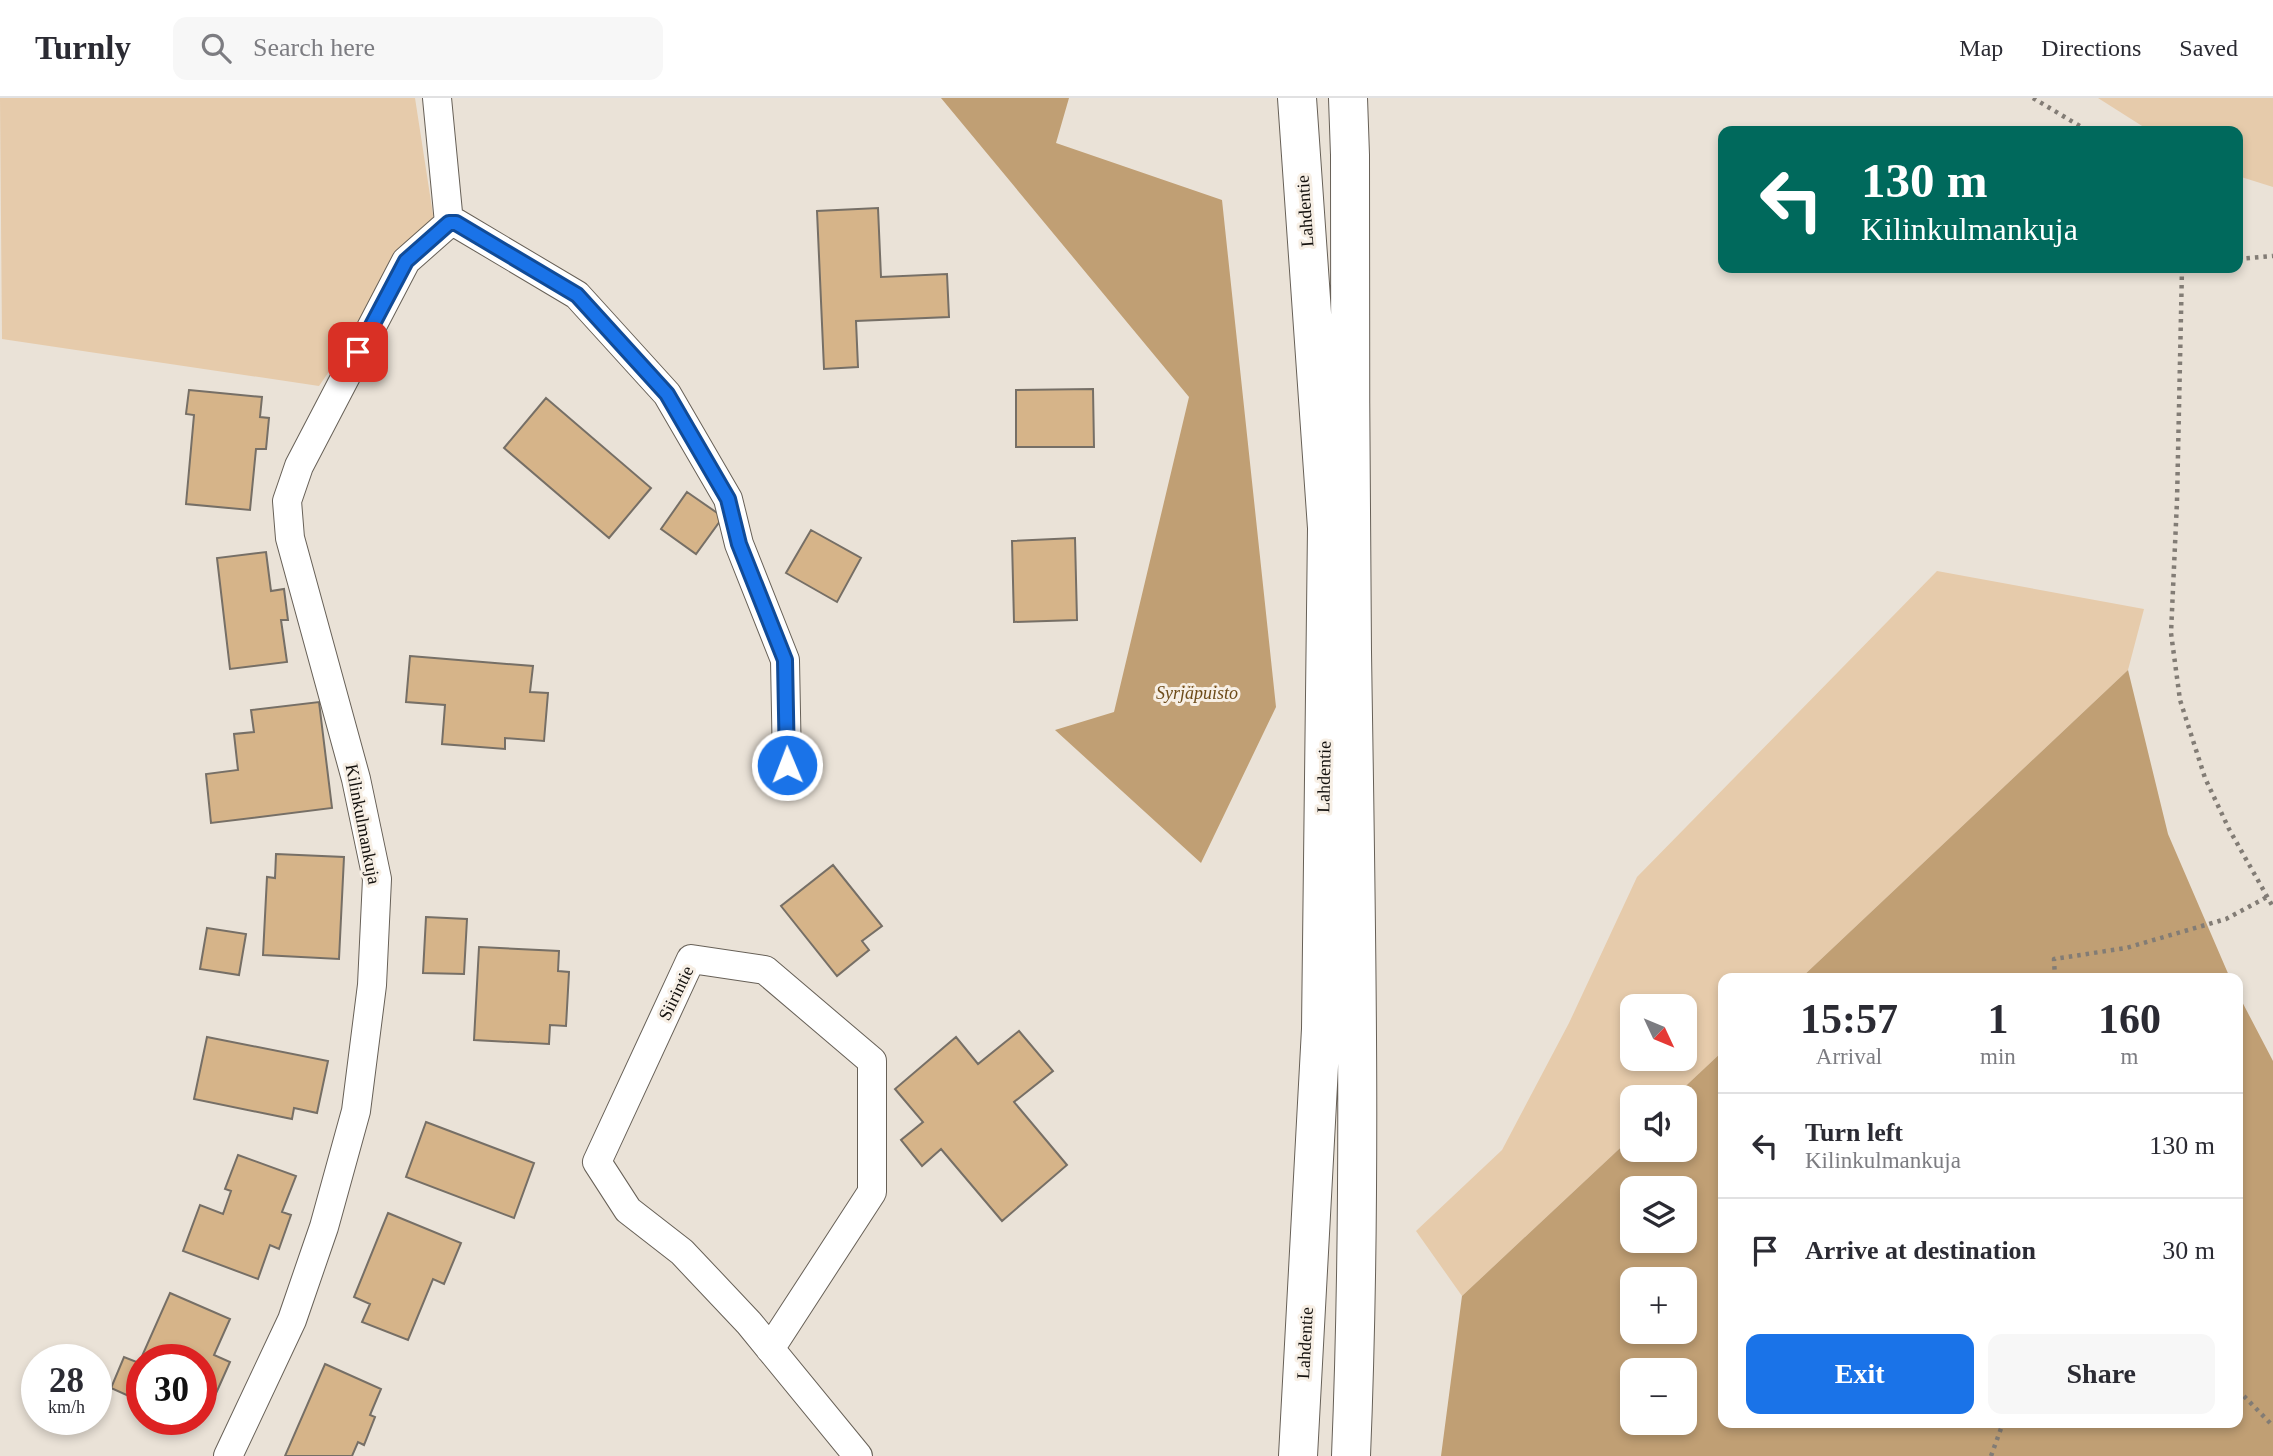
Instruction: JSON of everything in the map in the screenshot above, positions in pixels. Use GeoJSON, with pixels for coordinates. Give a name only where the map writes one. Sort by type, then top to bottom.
{"type":"FeatureCollection","features":[{"type":"Feature","properties":{"kind":"main road","name":"Lahdentie"},"geometry":{"type":"LineString","coordinates":[[1297,98],[1326,528],[1321,1029],[1298,1456]]}},
{"type":"Feature","properties":{"kind":"main road","name":"Lahdentie"},"geometry":{"type":"LineString","coordinates":[[1348,98],[1358,1041],[1356,1346],[1351,1456]]}},
{"type":"Feature","properties":{"kind":"street"},"geometry":{"type":"LineString","coordinates":[[437,98],[449,223],[456,223],[577,295],[667,394],[728,499],[739,544],[785,660],[787,765]]}},
{"type":"Feature","properties":{"kind":"street","name":"Kilinkulmankuja"},"geometry":{"type":"LineString","coordinates":[[228,1456],[292,1320],[324,1227],[356,1111],[372,985],[377,878],[356,779],[290,538],[287,501],[299,466],[406,261],[449,223]]}},
{"type":"Feature","properties":{"kind":"street","name":"Siirintie"},"geometry":{"type":"LineString","coordinates":[[770,1349],[872,1192],[872,1060],[765,970],[691,959],[597,1162],[628,1210],[682,1252],[770,1349],[858,1456]]}},
{"type":"Feature","properties":{"kind":"path"},"geometry":{"type":"LineString","coordinates":[[2034,98],[2080,126]]}},
{"type":"Feature","properties":{"kind":"path"},"geometry":{"type":"LineString","coordinates":[[2243,259],[2273,256]]}},
{"type":"Feature","properties":{"kind":"path"},"geometry":{"type":"LineString","coordinates":[[2182,273],[2171,633],[2180,700],[2205,778],[2229,829],[2273,908]]}},
{"type":"Feature","properties":{"kind":"path"},"geometry":{"type":"LineString","coordinates":[[2055,973],[2054,959],[2126,948],[2226,919],[2267,897]]}},
{"type":"Feature","properties":{"kind":"path"},"geometry":{"type":"LineString","coordinates":[[2243,1395],[2273,1426]]}},
{"type":"Feature","properties":{"kind":"path"},"geometry":{"type":"LineString","coordinates":[[1991,1456],[2001,1428]]}},
{"type":"Feature","properties":{"kind":"shaded area"},"geometry":{"type":"Polygon","coordinates":[[[0,98],[415,98],[434,221],[319,386],[2,339],[0,98]]]}},
{"type":"Feature","properties":{"kind":"shaded area"},"geometry":{"type":"Polygon","coordinates":[[[2098,98],[2273,98],[2273,187],[2243,178],[2243,126],[2142,126],[2098,98]]]}},
{"type":"Feature","properties":{"kind":"shaded area"},"geometry":{"type":"Polygon","coordinates":[[[1937,571],[2144,609],[2128,670],[1806,973],[1718,973],[1718,1056],[1687,1085],[1620,1085],[1620,1148],[1462,1296],[1416,1231],[1502,1150],[1569,1023],[1637,877],[1937,571]]]}},
{"type":"Feature","properties":{"kind":"green space","name":"Syrjäpuisto"},"geometry":{"type":"Polygon","coordinates":[[[941,98],[1069,98],[1056,143],[1222,200],[1276,707],[1201,863],[1055,730],[1114,712],[1189,397],[941,98]]]}},
{"type":"Feature","properties":{"kind":"green space"},"geometry":{"type":"Polygon","coordinates":[[[2128,670],[2168,834],[2228,973],[1806,973],[2128,670]]]}},
{"type":"Feature","properties":{"kind":"green space"},"geometry":{"type":"Polygon","coordinates":[[[2243,1004],[2273,1061],[2273,1456],[1441,1456],[1462,1296],[1620,1148],[1620,1162],[1697,1162],[1697,1085],[1687,1085],[1718,1056],[1718,1428],[2243,1428],[2243,1004]]]}},
{"type":"Feature","properties":{"kind":"building"},"geometry":{"type":"Polygon","coordinates":[[[878,208],[881,277],[947,274],[949,317],[856,321],[858,367],[824,369],[817,211],[878,208]]]}},
{"type":"Feature","properties":{"kind":"building"},"geometry":{"type":"Polygon","coordinates":[[[1093,389],[1094,447],[1016,447],[1016,390],[1093,389]]]}},
{"type":"Feature","properties":{"kind":"building"},"geometry":{"type":"Polygon","coordinates":[[[189,390],[262,397],[260,417],[269,418],[266,449],[256,449],[250,510],[186,504],[194,415],[186,414],[189,390]]]}},
{"type":"Feature","properties":{"kind":"building"},"geometry":{"type":"Polygon","coordinates":[[[546,398],[651,488],[609,538],[504,448],[546,398]]]}},
{"type":"Feature","properties":{"kind":"building"},"geometry":{"type":"Polygon","coordinates":[[[687,492],[723,517],[696,554],[661,529],[687,492]]]}},
{"type":"Feature","properties":{"kind":"building"},"geometry":{"type":"Polygon","coordinates":[[[811,530],[861,558],[837,602],[786,573],[811,530]]]}},
{"type":"Feature","properties":{"kind":"building"},"geometry":{"type":"Polygon","coordinates":[[[1075,538],[1077,620],[1014,622],[1012,541],[1075,538]]]}},
{"type":"Feature","properties":{"kind":"building"},"geometry":{"type":"Polygon","coordinates":[[[266,552],[271,591],[284,589],[288,620],[281,620],[287,662],[230,669],[217,558],[266,552]]]}},
{"type":"Feature","properties":{"kind":"building"},"geometry":{"type":"Polygon","coordinates":[[[410,656],[533,666],[530,692],[548,693],[544,741],[505,738],[505,749],[442,744],[445,705],[406,702],[410,656]]]}},
{"type":"Feature","properties":{"kind":"building"},"geometry":{"type":"Polygon","coordinates":[[[319,702],[332,808],[211,823],[206,774],[238,770],[234,734],[254,732],[251,710],[319,702]]]}},
{"type":"Feature","properties":{"kind":"building"},"geometry":{"type":"Polygon","coordinates":[[[276,854],[344,857],[339,959],[263,955],[267,877],[275,878],[276,854]]]}},
{"type":"Feature","properties":{"kind":"building"},"geometry":{"type":"Polygon","coordinates":[[[833,865],[882,926],[862,941],[869,950],[837,976],[781,906],[833,865]]]}},
{"type":"Feature","properties":{"kind":"building"},"geometry":{"type":"Polygon","coordinates":[[[426,917],[467,919],[464,974],[423,973],[426,917]]]}},
{"type":"Feature","properties":{"kind":"building"},"geometry":{"type":"Polygon","coordinates":[[[207,928],[246,934],[239,975],[200,969],[207,928]]]}},
{"type":"Feature","properties":{"kind":"building"},"geometry":{"type":"Polygon","coordinates":[[[479,947],[559,951],[558,971],[569,972],[566,1026],[550,1025],[549,1044],[474,1040],[479,947]]]}},
{"type":"Feature","properties":{"kind":"building"},"geometry":{"type":"Polygon","coordinates":[[[1019,1031],[1053,1071],[1014,1102],[1067,1165],[1002,1221],[941,1149],[922,1166],[901,1140],[923,1122],[895,1089],[956,1037],[978,1064],[1019,1031]]]}},
{"type":"Feature","properties":{"kind":"building"},"geometry":{"type":"Polygon","coordinates":[[[207,1037],[328,1061],[317,1113],[294,1108],[292,1119],[194,1099],[207,1037]]]}},
{"type":"Feature","properties":{"kind":"building"},"geometry":{"type":"Polygon","coordinates":[[[426,1122],[534,1163],[514,1218],[406,1177],[426,1122]]]}},
{"type":"Feature","properties":{"kind":"building"},"geometry":{"type":"Polygon","coordinates":[[[238,1155],[296,1176],[282,1212],[291,1215],[279,1249],[270,1245],[258,1279],[183,1251],[200,1205],[223,1214],[231,1191],[225,1189],[238,1155]]]}},
{"type":"Feature","properties":{"kind":"building"},"geometry":{"type":"Polygon","coordinates":[[[388,1213],[461,1243],[444,1284],[433,1279],[408,1340],[362,1322],[370,1304],[354,1297],[388,1213]]]}},
{"type":"Feature","properties":{"kind":"building"},"geometry":{"type":"Polygon","coordinates":[[[170,1293],[230,1319],[217,1348],[217,1344],[147,1344],[170,1293]]]}},
{"type":"Feature","properties":{"kind":"building"},"geometry":{"type":"Polygon","coordinates":[[[217,1356],[230,1362],[217,1391],[217,1356]]]}},
{"type":"Feature","properties":{"kind":"building"},"geometry":{"type":"Polygon","coordinates":[[[124,1357],[126,1358],[126,1395],[112,1388],[124,1357]]]}},
{"type":"Feature","properties":{"kind":"building"},"geometry":{"type":"Polygon","coordinates":[[[325,1364],[381,1389],[370,1415],[375,1417],[364,1445],[358,1442],[352,1456],[285,1456],[325,1364]]]}},
{"type":"Feature","properties":{"kind":"route"},"geometry":{"type":"LineString","coordinates":[[358,352],[406,261],[449,223],[456,223],[577,295],[667,394],[728,499],[739,544],[785,660],[787,765]]}}]}
